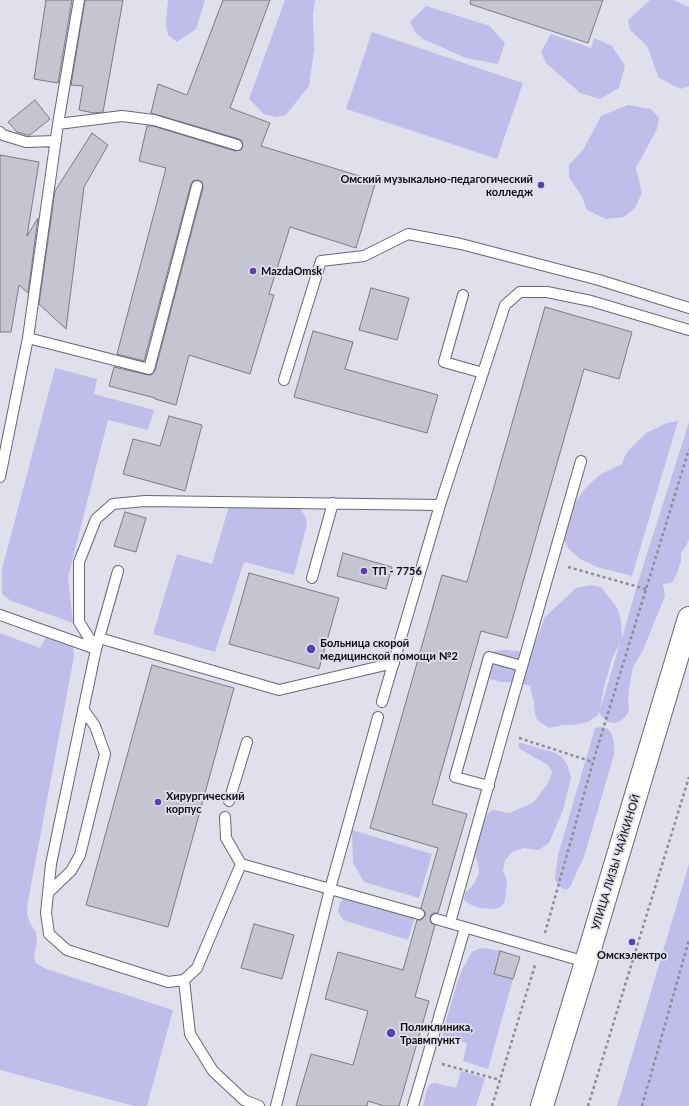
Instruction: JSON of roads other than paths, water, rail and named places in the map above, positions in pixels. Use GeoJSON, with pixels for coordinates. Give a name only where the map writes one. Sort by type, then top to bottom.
{"type":"FeatureCollection","features":[{"type":"Feature","properties":{"kind":"main road","name":"УЛИЦА ЛИЗЫ ЧАЙКИНОЙ"},"geometry":{"type":"LineString","coordinates":[[542,1106],[689,618]]}},
{"type":"Feature","properties":{"kind":"lane"},"geometry":{"type":"LineString","coordinates":[[0,477],[28,338],[58,124],[79,0]]}},
{"type":"Feature","properties":{"kind":"lane"},"geometry":{"type":"LineString","coordinates":[[58,124],[122,116],[154,120],[237,145]]}},
{"type":"Feature","properties":{"kind":"lane"},"geometry":{"type":"LineString","coordinates":[[0,132],[4,135],[26,142],[56,141]]}},
{"type":"Feature","properties":{"kind":"lane"},"geometry":{"type":"LineString","coordinates":[[28,338],[149,369],[197,186]]}},
{"type":"Feature","properties":{"kind":"lane"},"geometry":{"type":"LineString","coordinates":[[284,380],[321,260],[364,256],[408,234],[461,244],[599,280],[689,308]]}},
{"type":"Feature","properties":{"kind":"lane"},"geometry":{"type":"LineString","coordinates":[[382,702],[440,505],[505,305],[520,292],[548,292],[591,301],[689,330]]}},
{"type":"Feature","properties":{"kind":"lane"},"geometry":{"type":"LineString","coordinates":[[463,295],[444,362],[483,373]]}},
{"type":"Feature","properties":{"kind":"lane"},"geometry":{"type":"LineString","coordinates":[[450,923],[581,461]]}},
{"type":"Feature","properties":{"kind":"lane"},"geometry":{"type":"LineString","coordinates":[[96,649],[79,622],[79,562],[96,520],[113,504],[146,501],[440,505]]}},
{"type":"Feature","properties":{"kind":"lane"},"geometry":{"type":"LineString","coordinates":[[312,578],[333,503]]}},
{"type":"Feature","properties":{"kind":"lane"},"geometry":{"type":"LineString","coordinates":[[118,571],[96,649],[51,864],[46,913],[50,934],[66,950],[168,982],[184,980],[197,968],[240,864]]}},
{"type":"Feature","properties":{"kind":"lane"},"geometry":{"type":"LineString","coordinates":[[0,615],[96,649]]}},
{"type":"Feature","properties":{"kind":"lane"},"geometry":{"type":"LineString","coordinates":[[99,638],[279,690],[394,663]]}},
{"type":"Feature","properties":{"kind":"lane"},"geometry":{"type":"LineString","coordinates":[[488,786],[455,777],[457,769],[489,657],[522,666]]}},
{"type":"Feature","properties":{"kind":"lane"},"geometry":{"type":"LineString","coordinates":[[48,893],[71,872],[80,855],[105,754],[95,726],[83,709]]}},
{"type":"Feature","properties":{"kind":"lane"},"geometry":{"type":"LineString","coordinates":[[276,1106],[330,889],[378,717]]}},
{"type":"Feature","properties":{"kind":"lane"},"geometry":{"type":"LineString","coordinates":[[229,801],[248,742]]}},
{"type":"Feature","properties":{"kind":"lane"},"geometry":{"type":"LineString","coordinates":[[225,817],[226,838],[240,864],[419,914]]}},
{"type":"Feature","properties":{"kind":"lane"},"geometry":{"type":"LineString","coordinates":[[436,919],[586,962]]}},
{"type":"Feature","properties":{"kind":"lane"},"geometry":{"type":"LineString","coordinates":[[413,1106],[465,928]]}},
{"type":"Feature","properties":{"kind":"lane"},"geometry":{"type":"LineString","coordinates":[[184,980],[190,1034],[213,1071],[244,1100],[259,1106]]}},
{"type":"Feature","properties":{"kind":"place","name":"Омский музыкально-педагогический колледж"},"geometry":{"type":"Point","coordinates":[541,185]}},
{"type":"Feature","properties":{"kind":"place","name":"MazdaOmsk"},"geometry":{"type":"Point","coordinates":[253,271]}},
{"type":"Feature","properties":{"kind":"place","name":"ТП - 7756"},"geometry":{"type":"Point","coordinates":[364,571]}},
{"type":"Feature","properties":{"kind":"place","name":"Больница скорой медицинской помощи №2"},"geometry":{"type":"Point","coordinates":[311,649]}},
{"type":"Feature","properties":{"kind":"place","name":"Хирургический корпус"},"geometry":{"type":"Point","coordinates":[158,802]}},
{"type":"Feature","properties":{"kind":"place","name":"Омскэлектро"},"geometry":{"type":"Point","coordinates":[632,942]}},
{"type":"Feature","properties":{"kind":"place","name":"Поликлиника, Травмпункт"},"geometry":{"type":"Point","coordinates":[391,1033]}}]}
